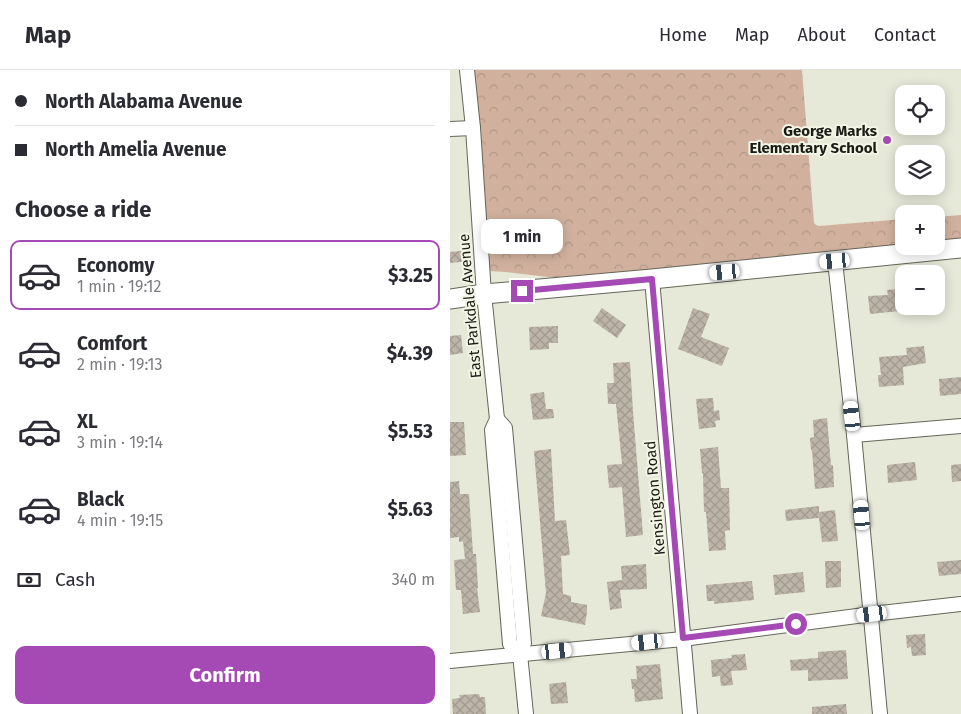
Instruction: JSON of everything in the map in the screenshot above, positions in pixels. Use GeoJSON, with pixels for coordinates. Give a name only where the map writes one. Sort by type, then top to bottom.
{"type":"FeatureCollection","features":[{"type":"Feature","properties":{"kind":"main road"},"geometry":{"type":"LineString","coordinates":[[450,299],[484,294],[961,248]]}},
{"type":"Feature","properties":{"kind":"street","name":"East Parkdale Avenue"},"geometry":{"type":"LineString","coordinates":[[467,70],[484,294],[497,419],[492,430],[510,644],[520,654],[526,714]]}},
{"type":"Feature","properties":{"kind":"street"},"geometry":{"type":"LineString","coordinates":[[450,129],[472,128]]}},
{"type":"Feature","properties":{"kind":"street"},"geometry":{"type":"LineString","coordinates":[[835,261],[872,614],[880,714]]}},
{"type":"Feature","properties":{"kind":"street","name":"Kensington Road"},"geometry":{"type":"LineString","coordinates":[[652,279],[690,714]]}},
{"type":"Feature","properties":{"kind":"street"},"geometry":{"type":"LineString","coordinates":[[854,435],[961,426]]}},
{"type":"Feature","properties":{"kind":"street"},"geometry":{"type":"LineString","coordinates":[[450,661],[683,638],[961,604]]}},
{"type":"Feature","properties":{"kind":"green space"},"geometry":{"type":"Polygon","coordinates":[[[474,70],[802,70],[814,223],[819,226],[895,220],[895,247],[573,280],[489,271],[474,70]]]}},
{"type":"Feature","properties":{"kind":"green space"},"geometry":{"type":"Polygon","coordinates":[[[961,215],[961,242],[945,244],[945,216],[961,215]]]}},
{"type":"Feature","properties":{"kind":"building"},"geometry":{"type":"Polygon","coordinates":[[[469,250],[470,261],[450,263],[450,252],[469,250]]]}},
{"type":"Feature","properties":{"kind":"building"},"geometry":{"type":"Polygon","coordinates":[[[895,289],[895,312],[870,314],[868,296],[888,295],[887,290],[895,289]]]}},
{"type":"Feature","properties":{"kind":"building"},"geometry":{"type":"Polygon","coordinates":[[[602,308],[626,325],[617,338],[593,321],[602,308]]]}},
{"type":"Feature","properties":{"kind":"building"},"geometry":{"type":"Polygon","coordinates":[[[693,308],[710,314],[701,337],[729,348],[722,366],[678,349],[693,308]]]}},
{"type":"Feature","properties":{"kind":"building"},"geometry":{"type":"Polygon","coordinates":[[[558,326],[558,343],[549,343],[549,349],[530,350],[529,327],[558,326]]]}},
{"type":"Feature","properties":{"kind":"building"},"geometry":{"type":"Polygon","coordinates":[[[461,335],[463,353],[450,355],[450,336],[461,335]]]}},
{"type":"Feature","properties":{"kind":"building"},"geometry":{"type":"Polygon","coordinates":[[[924,346],[926,363],[903,367],[904,385],[879,387],[878,375],[881,375],[879,357],[907,355],[906,348],[924,346]]]}},
{"type":"Feature","properties":{"kind":"building"},"geometry":{"type":"Polygon","coordinates":[[[630,362],[643,535],[626,537],[622,487],[609,488],[607,465],[622,464],[616,404],[608,404],[607,383],[614,383],[613,363],[630,362]]]}},
{"type":"Feature","properties":{"kind":"building"},"geometry":{"type":"Polygon","coordinates":[[[961,377],[961,394],[940,396],[939,379],[961,377]]]}},
{"type":"Feature","properties":{"kind":"building"},"geometry":{"type":"Polygon","coordinates":[[[544,392],[546,409],[553,409],[554,418],[533,420],[530,394],[544,392]]]}},
{"type":"Feature","properties":{"kind":"building"},"geometry":{"type":"Polygon","coordinates":[[[713,398],[714,411],[719,410],[720,420],[715,421],[716,427],[699,429],[696,399],[713,398]]]}},
{"type":"Feature","properties":{"kind":"building"},"geometry":{"type":"Polygon","coordinates":[[[827,418],[834,487],[815,489],[810,438],[814,437],[813,420],[827,418]]]}},
{"type":"Feature","properties":{"kind":"building"},"geometry":{"type":"Polygon","coordinates":[[[450,422],[464,422],[466,455],[450,456],[450,422]]]}},
{"type":"Feature","properties":{"kind":"building"},"geometry":{"type":"Polygon","coordinates":[[[718,447],[721,488],[729,488],[730,530],[725,531],[726,550],[709,551],[706,512],[704,512],[700,449],[718,447]]]}},
{"type":"Feature","properties":{"kind":"building"},"geometry":{"type":"Polygon","coordinates":[[[551,449],[555,521],[566,520],[570,555],[561,556],[563,594],[571,596],[571,602],[587,605],[585,625],[541,616],[546,593],[534,451],[551,449]]]}},
{"type":"Feature","properties":{"kind":"building"},"geometry":{"type":"Polygon","coordinates":[[[915,462],[917,480],[888,483],[887,465],[915,462]]]}},
{"type":"Feature","properties":{"kind":"building"},"geometry":{"type":"Polygon","coordinates":[[[961,464],[961,481],[952,482],[951,465],[961,464]]]}},
{"type":"Feature","properties":{"kind":"building"},"geometry":{"type":"Polygon","coordinates":[[[459,481],[460,494],[469,494],[473,554],[476,554],[480,612],[463,614],[461,590],[456,590],[454,560],[465,559],[463,541],[459,542],[459,537],[450,538],[450,482],[459,481]]]}},
{"type":"Feature","properties":{"kind":"building"},"geometry":{"type":"Polygon","coordinates":[[[819,506],[819,512],[835,510],[838,541],[822,542],[819,518],[786,521],[785,510],[819,506]]]}},
{"type":"Feature","properties":{"kind":"building"},"geometry":{"type":"Polygon","coordinates":[[[961,560],[961,574],[939,576],[937,562],[961,560]]]}},
{"type":"Feature","properties":{"kind":"building"},"geometry":{"type":"Polygon","coordinates":[[[825,561],[841,561],[841,587],[826,588],[825,561]]]}},
{"type":"Feature","properties":{"kind":"building"},"geometry":{"type":"Polygon","coordinates":[[[646,564],[647,589],[620,590],[622,608],[610,610],[607,582],[622,580],[621,566],[646,564]]]}},
{"type":"Feature","properties":{"kind":"building"},"geometry":{"type":"Polygon","coordinates":[[[803,572],[805,592],[775,595],[773,575],[803,572]]]}},
{"type":"Feature","properties":{"kind":"building"},"geometry":{"type":"Polygon","coordinates":[[[752,581],[754,600],[714,604],[714,601],[707,601],[706,585],[752,581]]]}},
{"type":"Feature","properties":{"kind":"building"},"geometry":{"type":"Polygon","coordinates":[[[925,634],[926,655],[912,656],[911,647],[907,648],[906,635],[925,634]]]}},
{"type":"Feature","properties":{"kind":"building"},"geometry":{"type":"Polygon","coordinates":[[[846,650],[848,679],[808,681],[808,670],[791,671],[790,660],[818,658],[818,652],[846,650]]]}},
{"type":"Feature","properties":{"kind":"building"},"geometry":{"type":"Polygon","coordinates":[[[745,654],[747,670],[731,671],[733,685],[721,686],[720,676],[712,677],[711,660],[732,658],[731,655],[745,654]]]}},
{"type":"Feature","properties":{"kind":"building"},"geometry":{"type":"Polygon","coordinates":[[[660,664],[663,699],[635,702],[631,679],[637,679],[636,666],[660,664]]]}},
{"type":"Feature","properties":{"kind":"building"},"geometry":{"type":"Polygon","coordinates":[[[566,682],[568,703],[551,704],[549,684],[566,682]]]}},
{"type":"Feature","properties":{"kind":"building"},"geometry":{"type":"Polygon","coordinates":[[[479,694],[480,697],[485,697],[486,714],[453,714],[452,699],[460,698],[459,695],[479,694]]]}},
{"type":"Feature","properties":{"kind":"building"},"geometry":{"type":"Polygon","coordinates":[[[846,704],[847,714],[812,714],[812,707],[846,704]]]}},
{"type":"Feature","properties":{"kind":"place","name":"George Marks Elementary School"},"geometry":{"type":"Point","coordinates":[887,140]}},
{"type":"Feature","properties":{"kind":"route"},"geometry":{"type":"LineString","coordinates":[[522,291],[652,279],[683,638],[796,624]]}}]}
